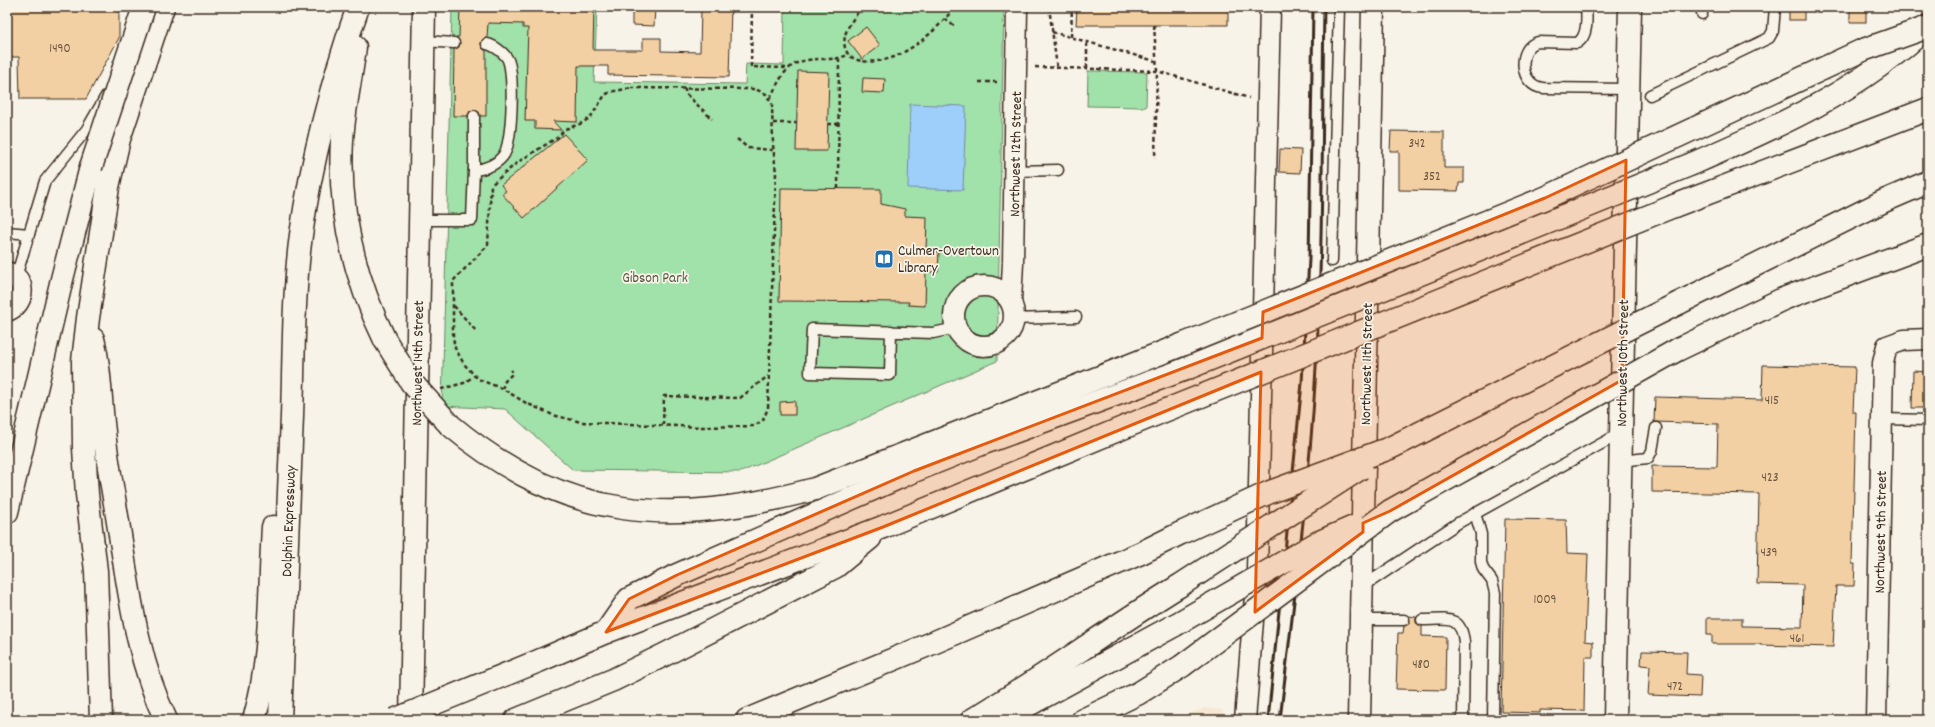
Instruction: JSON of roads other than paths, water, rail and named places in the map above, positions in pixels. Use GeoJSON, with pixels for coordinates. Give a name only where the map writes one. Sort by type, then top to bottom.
{"type":"FeatureCollection","features":[{"type":"Feature","properties":{"kind":"main road"},"geometry":{"type":"LineString","coordinates":[[7,512],[60,286],[91,166],[144,7]]}},
{"type":"Feature","properties":{"kind":"main road"},"geometry":{"type":"LineString","coordinates":[[101,720],[96,571],[88,494],[83,409],[83,361],[88,318],[108,188],[119,139],[136,84],[163,7]]}},
{"type":"Feature","properties":{"kind":"main road"},"geometry":{"type":"LineString","coordinates":[[359,7],[351,80],[342,141],[344,212],[351,248],[360,281],[385,340],[411,382],[450,425],[498,462],[546,487],[570,496],[595,503],[652,512],[718,509],[757,503],[815,489],[1184,344],[1545,198],[1864,50],[1928,27]]}},
{"type":"Feature","properties":{"kind":"main road","name":"Dolphin Expressway"},"geometry":{"type":"LineString","coordinates":[[280,720],[294,321],[301,236],[307,198],[322,129],[342,53],[359,7]]}},
{"type":"Feature","properties":{"kind":"main road","name":"Northwest 14th Street"},"geometry":{"type":"LineString","coordinates":[[411,720],[424,7]]}},
{"type":"Feature","properties":{"kind":"main road","name":"Northwest 11th Street"},"geometry":{"type":"LineString","coordinates":[[1359,720],[1373,7]]}},
{"type":"Feature","properties":{"kind":"main road","name":"Northwest 10th Street"},"geometry":{"type":"LineString","coordinates":[[1615,720],[1627,89],[1630,7]]}},
{"type":"Feature","properties":{"kind":"main road"},"geometry":{"type":"LineString","coordinates":[[601,634],[629,599],[677,575],[914,471],[1030,426],[1183,370],[1692,164],[1785,122],[1833,98],[1874,72],[1928,27]]}},
{"type":"Feature","properties":{"kind":"main road"},"geometry":{"type":"LineString","coordinates":[[394,720],[601,634],[883,527],[1159,412],[1674,206],[1928,109]]}},
{"type":"Feature","properties":{"kind":"main road"},"geometry":{"type":"LineString","coordinates":[[747,720],[935,642],[1141,553],[1270,492],[1390,448],[1884,201],[1928,182]]}},
{"type":"Feature","properties":{"kind":"main road"},"geometry":{"type":"LineString","coordinates":[[972,720],[1030,706],[1317,543],[1390,511],[1677,350],[1783,299],[1928,245]]}},
{"type":"Feature","properties":{"kind":"main road"},"geometry":{"type":"LineString","coordinates":[[88,318],[98,361],[105,445],[132,610],[147,674],[166,720]]}},
{"type":"Feature","properties":{"kind":"main road"},"geometry":{"type":"LineString","coordinates":[[254,720],[262,687],[266,652],[283,346],[294,321]]}},
{"type":"Feature","properties":{"kind":"main road"},"geometry":{"type":"LineString","coordinates":[[997,714],[1130,616],[1179,586],[1390,448]]}},
{"type":"Feature","properties":{"kind":"main road"},"geometry":{"type":"LineString","coordinates":[[1083,720],[1139,692],[1182,666],[1390,511]]}},
{"type":"Feature","properties":{"kind":"main road"},"geometry":{"type":"LineString","coordinates":[[516,720],[613,680],[835,567],[883,527]]}},
{"type":"Feature","properties":{"kind":"street","name":"Northwest 12th Street"},"geometry":{"type":"LineString","coordinates":[[956,328],[961,337],[968,343],[988,347],[998,344],[1006,338],[1011,329],[1017,7]]}},
{"type":"Feature","properties":{"kind":"street"},"geometry":{"type":"LineString","coordinates":[[1245,720],[1257,571],[1270,7]]}},
{"type":"Feature","properties":{"kind":"street"},"geometry":{"type":"LineString","coordinates":[[7,311],[15,308],[20,302],[22,296],[20,282],[11,274]]}},
{"type":"Feature","properties":{"kind":"street"},"geometry":{"type":"LineString","coordinates":[[956,328],[953,318],[954,308],[958,298],[966,291],[980,286],[995,288],[1004,293],[1012,310]]}},
{"type":"Feature","properties":{"kind":"street","name":"Northwest 9th Street"},"geometry":{"type":"LineString","coordinates":[[1876,720],[1883,363],[1887,346],[1904,340],[1928,339]]}},
{"type":"Feature","properties":{"kind":"lane"},"geometry":{"type":"LineString","coordinates":[[11,274],[29,234],[45,181],[87,129],[156,7]]}},
{"type":"Feature","properties":{"kind":"lane"},"geometry":{"type":"LineString","coordinates":[[1332,261],[1339,7]]}},
{"type":"Feature","properties":{"kind":"lane"},"geometry":{"type":"LineString","coordinates":[[1586,7],[1585,32],[1581,41],[1577,43],[1538,42],[1532,44],[1525,54],[1524,74],[1532,85],[1543,88],[1627,89]]}},
{"type":"Feature","properties":{"kind":"lane"},"geometry":{"type":"LineString","coordinates":[[1650,95],[1769,38],[1773,32],[1775,7]]}},
{"type":"Feature","properties":{"kind":"lane"},"geometry":{"type":"LineString","coordinates":[[424,41],[454,43]]}},
{"type":"Feature","properties":{"kind":"lane"},"geometry":{"type":"LineString","coordinates":[[474,170],[486,169],[504,156],[510,138],[511,73],[508,58],[492,45],[486,44]]}},
{"type":"Feature","properties":{"kind":"lane"},"geometry":{"type":"LineString","coordinates":[[420,220],[472,220],[474,116]]}},
{"type":"Feature","properties":{"kind":"lane"},"geometry":{"type":"LineString","coordinates":[[1014,171],[1058,170]]}},
{"type":"Feature","properties":{"kind":"lane"},"geometry":{"type":"LineString","coordinates":[[7,232],[29,234]]}},
{"type":"Feature","properties":{"kind":"lane"},"geometry":{"type":"LineString","coordinates":[[1012,310],[1076,317]]}},
{"type":"Feature","properties":{"kind":"lane"},"geometry":{"type":"LineString","coordinates":[[891,331],[890,375],[810,373],[812,329],[891,331],[933,333],[956,328]]}},
{"type":"Feature","properties":{"kind":"lane"},"geometry":{"type":"LineString","coordinates":[[1882,419],[1928,420]]}},
{"type":"Feature","properties":{"kind":"lane"},"geometry":{"type":"LineString","coordinates":[[1620,461],[1648,458],[1652,451],[1656,428]]}},
{"type":"Feature","properties":{"kind":"lane"},"geometry":{"type":"LineString","coordinates":[[1362,588],[1458,523],[1621,433]]}},
{"type":"Feature","properties":{"kind":"lane"},"geometry":{"type":"LineString","coordinates":[[1475,513],[1481,534],[1481,562],[1483,569],[1492,581],[1495,594],[1492,720]]}},
{"type":"Feature","properties":{"kind":"lane"},"geometry":{"type":"LineString","coordinates":[[1361,620],[1404,620]]}},
{"type":"Feature","properties":{"kind":"lane"},"geometry":{"type":"LineString","coordinates":[[1422,620],[1451,620],[1458,624],[1463,630],[1463,720]]}},
{"type":"Feature","properties":{"kind":"water"},"geometry":{"type":"Polygon","coordinates":[[[910,104],[966,106],[963,190],[908,188],[910,104]]]}},
{"type":"Feature","properties":{"kind":"railway"},"geometry":{"type":"LineString","coordinates":[[1268,720],[1302,383],[1309,259],[1313,7]]}},
{"type":"Feature","properties":{"kind":"railway"},"geometry":{"type":"LineString","coordinates":[[1280,720],[1304,510],[1318,337],[1321,243],[1324,7]]}},
{"type":"Feature","properties":{"kind":"place","name":"Culmer-Overtown Library"},"geometry":{"type":"Point","coordinates":[884,259]}},
{"type":"Feature","properties":{"kind":"park label","name":"Gibson Park"},"geometry":{"type":"Point","coordinates":[655,277]}}]}
